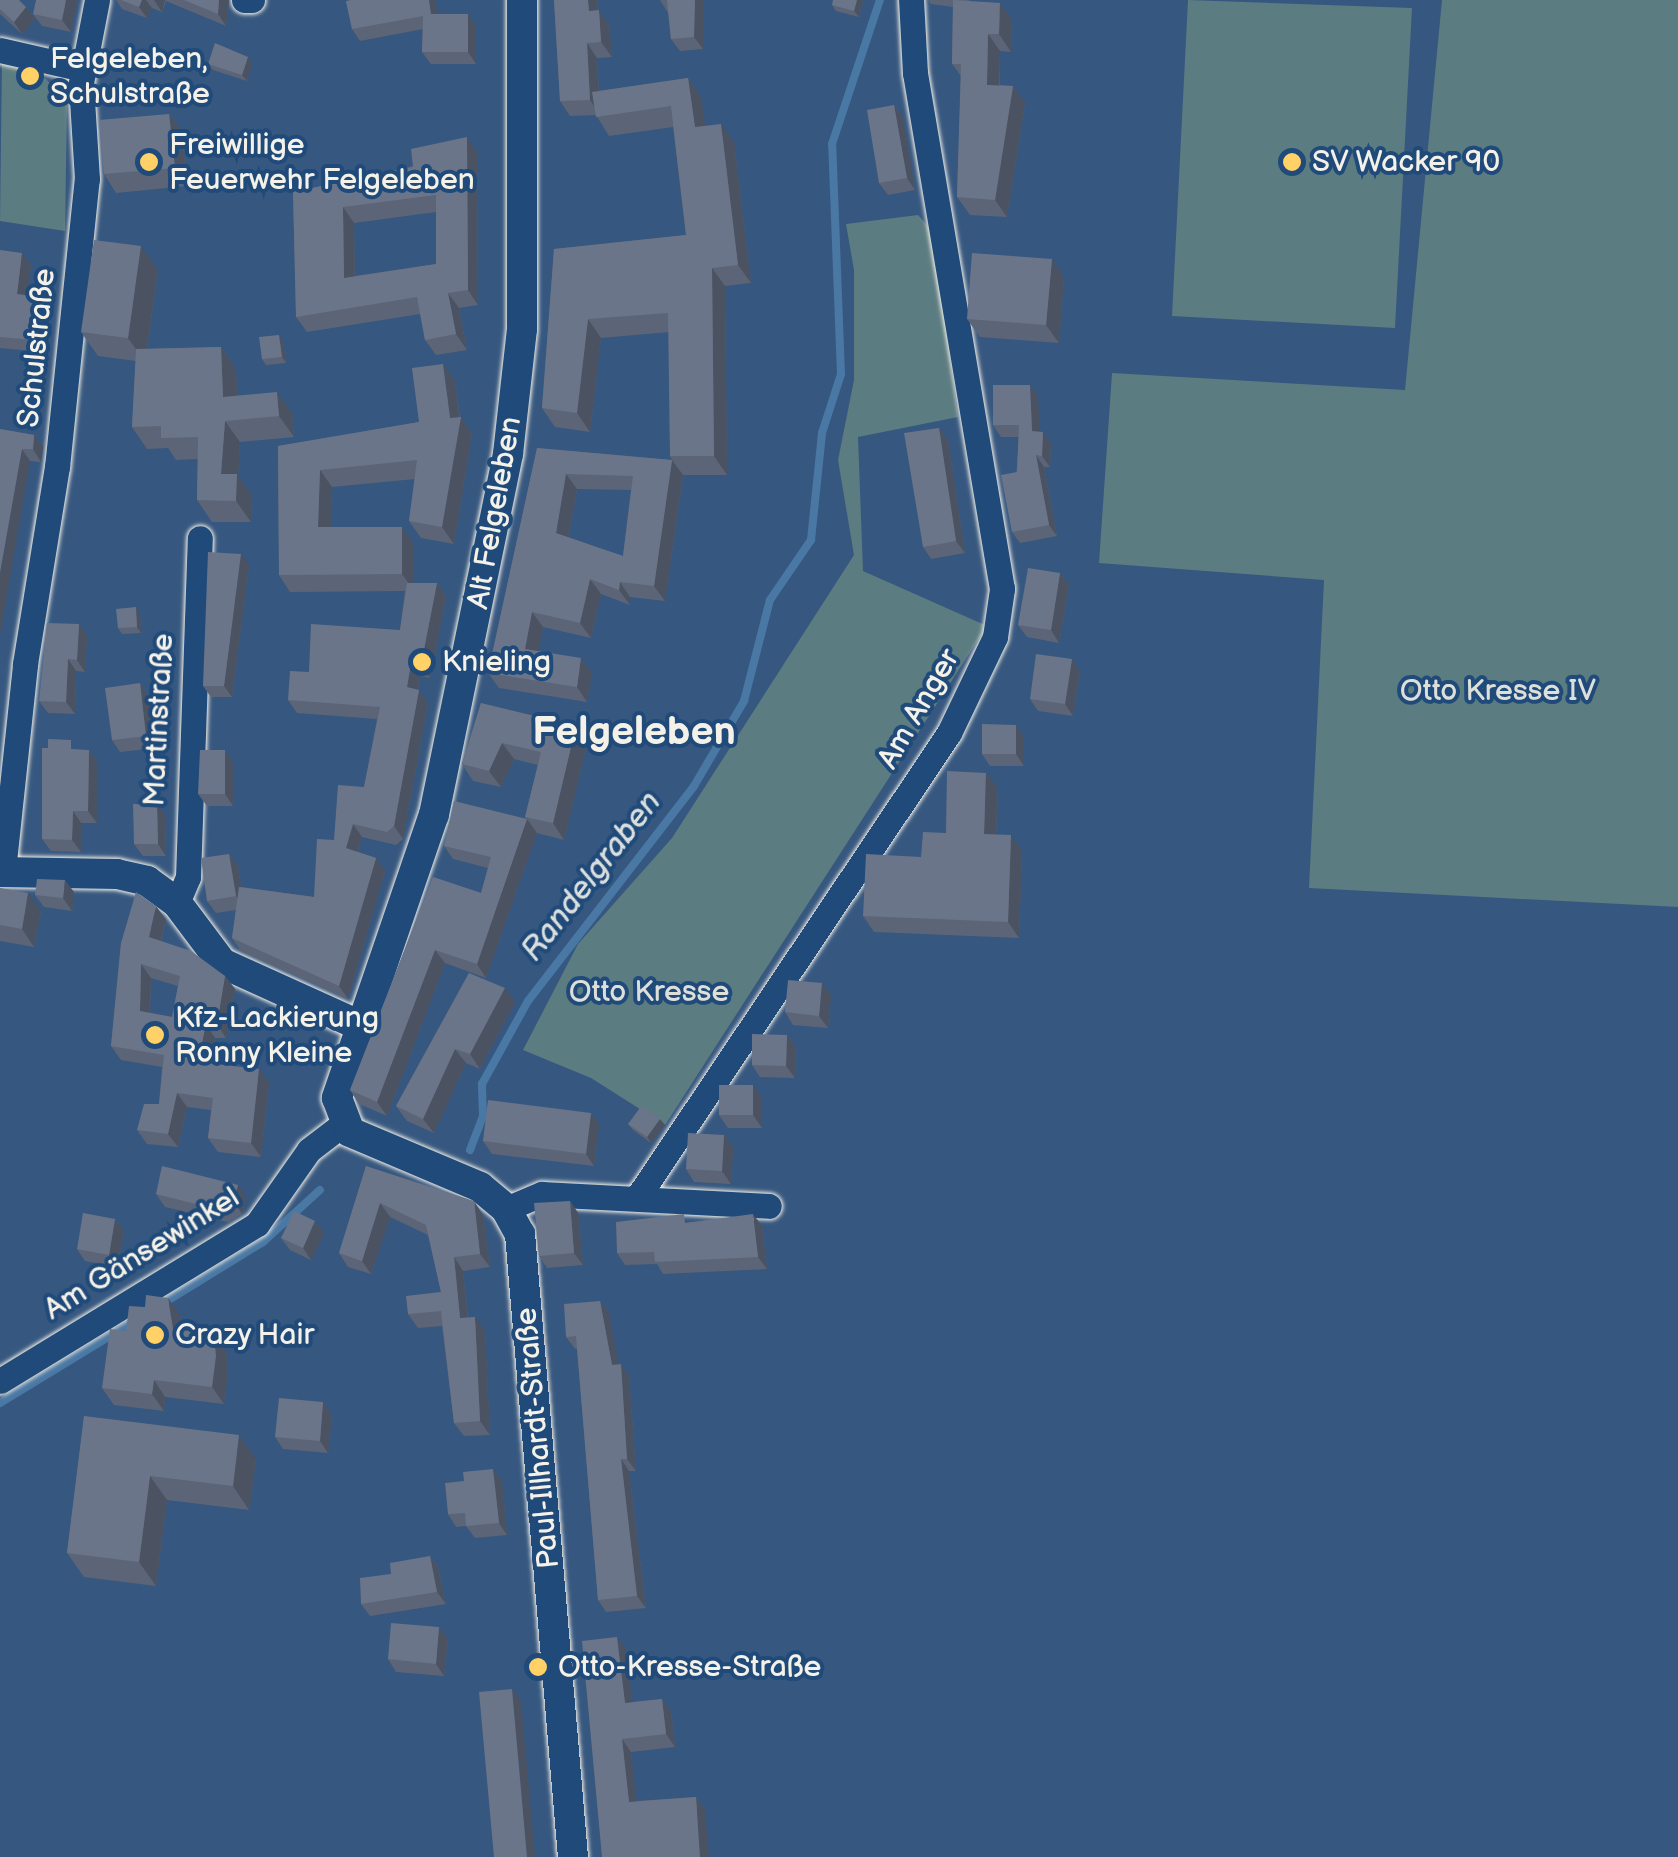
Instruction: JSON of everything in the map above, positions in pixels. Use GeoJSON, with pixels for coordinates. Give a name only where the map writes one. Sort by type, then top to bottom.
{"type":"FeatureCollection","features":[{"type":"Feature","properties":{"kind":"street","name":"Schulstraße"},"geometry":{"type":"LineString","coordinates":[[2,872],[82,238],[88,179],[83,70],[97,0]]}},
{"type":"Feature","properties":{"kind":"street","name":"Alt Felgeleben"},"geometry":{"type":"LineString","coordinates":[[343,1124],[339,1086],[363,1028],[434,814],[515,413],[522,329],[522,0]]}},
{"type":"Feature","properties":{"kind":"street","name":"Am Anger"},"geometry":{"type":"LineString","coordinates":[[637,1198],[949,732],[995,637],[1002,590],[915,73],[911,0]]}},
{"type":"Feature","properties":{"kind":"street"},"geometry":{"type":"LineString","coordinates":[[0,50],[83,70]]}},
{"type":"Feature","properties":{"kind":"street","name":"Martinstraße"},"geometry":{"type":"LineString","coordinates":[[177,903],[188,878],[200,538]]}},
{"type":"Feature","properties":{"kind":"street"},"geometry":{"type":"LineString","coordinates":[[2,872],[117,874],[147,881],[177,903],[222,963],[363,1028]]}},
{"type":"Feature","properties":{"kind":"street"},"geometry":{"type":"LineString","coordinates":[[343,1124],[370,1143],[480,1187],[506,1209],[542,1194],[769,1206]]}},
{"type":"Feature","properties":{"kind":"street","name":"Am Gänsewinkel"},"geometry":{"type":"LineString","coordinates":[[0,1381],[257,1224],[308,1150],[343,1124]]}},
{"type":"Feature","properties":{"kind":"street","name":"Paul-Illhardt-Straße"},"geometry":{"type":"LineString","coordinates":[[506,1209],[523,1250],[574,1857]]}},
{"type":"Feature","properties":{"kind":"green space","name":"SV Wacker 90"},"geometry":{"type":"Polygon","coordinates":[[[1188,0],[1412,8],[1395,328],[1172,316],[1188,0]]]}},
{"type":"Feature","properties":{"kind":"green space","name":"Otto Kresse IV"},"geometry":{"type":"Polygon","coordinates":[[[1442,0],[1678,0],[1678,907],[1309,888],[1324,580],[1099,563],[1112,373],[1405,390],[1442,0]]]}},
{"type":"Feature","properties":{"kind":"green space"},"geometry":{"type":"Polygon","coordinates":[[[2,58],[46,79],[67,101],[65,231],[0,221],[2,58]]]}},
{"type":"Feature","properties":{"kind":"green space","name":"Otto Kresse"},"geometry":{"type":"Polygon","coordinates":[[[918,215],[932,230],[958,417],[858,437],[863,571],[987,626],[665,1125],[591,1078],[523,1050],[578,944],[672,838],[854,555],[838,460],[854,380],[854,270],[846,224],[918,215]]]}},
{"type":"Feature","properties":{"kind":"building"},"geometry":{"type":"Polygon","coordinates":[[[0,0],[19,0],[26,7],[14,22],[0,9],[0,0]]]}},
{"type":"Feature","properties":{"kind":"building"},"geometry":{"type":"Polygon","coordinates":[[[36,0],[66,0],[62,20],[33,14],[36,0]]]}},
{"type":"Feature","properties":{"kind":"building"},"geometry":{"type":"Polygon","coordinates":[[[121,0],[142,0],[139,7],[121,0]]]}},
{"type":"Feature","properties":{"kind":"building"},"geometry":{"type":"Polygon","coordinates":[[[184,0],[219,0],[218,14],[184,0]]]}},
{"type":"Feature","properties":{"kind":"building"},"geometry":{"type":"Polygon","coordinates":[[[429,0],[431,14],[468,14],[468,52],[422,52],[423,16],[352,29],[346,1],[429,0]]]}},
{"type":"Feature","properties":{"kind":"building"},"geometry":{"type":"Polygon","coordinates":[[[554,0],[588,0],[589,11],[599,10],[601,42],[587,43],[590,100],[560,101],[554,0]]]}},
{"type":"Feature","properties":{"kind":"building"},"geometry":{"type":"Polygon","coordinates":[[[667,0],[695,0],[694,37],[671,39],[667,0]]]}},
{"type":"Feature","properties":{"kind":"building"},"geometry":{"type":"Polygon","coordinates":[[[833,0],[857,0],[854,11],[832,5],[833,0]]]}},
{"type":"Feature","properties":{"kind":"building"},"geometry":{"type":"Polygon","coordinates":[[[953,0],[1000,3],[999,34],[988,34],[987,85],[1013,86],[995,200],[957,197],[961,64],[952,64],[953,0]]]}},
{"type":"Feature","properties":{"kind":"building"},"geometry":{"type":"Polygon","coordinates":[[[215,43],[248,57],[242,75],[208,64],[215,43]]]}},
{"type":"Feature","properties":{"kind":"building"},"geometry":{"type":"Polygon","coordinates":[[[688,78],[695,127],[721,124],[738,265],[712,268],[714,456],[670,456],[668,313],[588,319],[577,413],[542,408],[554,249],[686,235],[671,106],[596,117],[592,92],[688,78]]]}},
{"type":"Feature","properties":{"kind":"building"},"geometry":{"type":"Polygon","coordinates":[[[894,105],[907,178],[879,183],[867,110],[894,105]]]}},
{"type":"Feature","properties":{"kind":"building"},"geometry":{"type":"Polygon","coordinates":[[[169,114],[175,168],[104,174],[99,120],[169,114]]]}},
{"type":"Feature","properties":{"kind":"building"},"geometry":{"type":"Polygon","coordinates":[[[467,137],[468,290],[448,293],[456,334],[425,340],[417,297],[296,317],[293,192],[413,167],[411,149],[467,137]],[[436,195],[343,207],[344,278],[436,264],[436,195]]]}},
{"type":"Feature","properties":{"kind":"building"},"geometry":{"type":"Polygon","coordinates":[[[94,240],[141,246],[128,338],[81,332],[94,240]]]}},
{"type":"Feature","properties":{"kind":"building"},"geometry":{"type":"Polygon","coordinates":[[[0,250],[22,253],[17,294],[40,297],[34,340],[0,337],[0,250]]]}},
{"type":"Feature","properties":{"kind":"building"},"geometry":{"type":"Polygon","coordinates":[[[972,253],[1052,259],[1046,325],[967,319],[972,253]]]}},
{"type":"Feature","properties":{"kind":"building"},"geometry":{"type":"Polygon","coordinates":[[[279,335],[282,357],[262,359],[259,337],[279,335]]]}},
{"type":"Feature","properties":{"kind":"building"},"geometry":{"type":"Polygon","coordinates":[[[221,347],[223,397],[277,392],[279,416],[225,421],[221,474],[237,474],[236,501],[197,500],[198,437],[161,438],[161,426],[132,427],[136,349],[221,347]]]}},
{"type":"Feature","properties":{"kind":"building"},"geometry":{"type":"Polygon","coordinates":[[[443,364],[450,418],[461,417],[442,527],[409,521],[417,460],[320,470],[318,527],[402,527],[402,574],[279,575],[278,446],[419,422],[412,368],[443,364]]]}},
{"type":"Feature","properties":{"kind":"building"},"geometry":{"type":"Polygon","coordinates":[[[993,385],[1030,385],[1032,431],[1043,432],[1042,456],[1036,455],[1049,525],[1012,532],[1001,475],[1017,472],[1019,425],[993,425],[993,385]]]}},
{"type":"Feature","properties":{"kind":"building"},"geometry":{"type":"Polygon","coordinates":[[[939,428],[956,541],[923,547],[904,433],[939,428]]]}},
{"type":"Feature","properties":{"kind":"building"},"geometry":{"type":"Polygon","coordinates":[[[0,429],[34,435],[33,449],[22,449],[0,573],[0,429]]]}},
{"type":"Feature","properties":{"kind":"building"},"geometry":{"type":"Polygon","coordinates":[[[537,448],[672,460],[654,586],[620,582],[619,590],[590,579],[580,623],[532,612],[525,649],[581,658],[577,687],[488,673],[537,448]],[[566,474],[556,533],[623,556],[633,476],[566,474]]]}},
{"type":"Feature","properties":{"kind":"building"},"geometry":{"type":"Polygon","coordinates":[[[208,552],[241,554],[224,686],[203,686],[208,552]]]}},
{"type":"Feature","properties":{"kind":"building"},"geometry":{"type":"Polygon","coordinates":[[[1028,568],[1060,573],[1051,630],[1018,625],[1028,568]]]}},
{"type":"Feature","properties":{"kind":"building"},"geometry":{"type":"Polygon","coordinates":[[[407,583],[437,583],[421,665],[411,663],[407,687],[419,690],[394,826],[387,832],[353,824],[346,848],[376,858],[339,986],[232,938],[239,887],[314,897],[317,839],[334,840],[338,785],[364,787],[380,707],[288,700],[290,671],[309,672],[311,624],[400,630],[407,583]]]}},
{"type":"Feature","properties":{"kind":"building"},"geometry":{"type":"Polygon","coordinates":[[[136,607],[137,627],[118,628],[116,609],[136,607]]]}},
{"type":"Feature","properties":{"kind":"building"},"geometry":{"type":"Polygon","coordinates":[[[47,623],[79,624],[77,660],[68,659],[66,702],[39,701],[47,623]]]}},
{"type":"Feature","properties":{"kind":"building"},"geometry":{"type":"Polygon","coordinates":[[[1036,654],[1072,659],[1065,704],[1030,699],[1036,654]]]}},
{"type":"Feature","properties":{"kind":"building"},"geometry":{"type":"Polygon","coordinates":[[[140,683],[146,736],[112,740],[105,688],[140,683]]]}},
{"type":"Feature","properties":{"kind":"building"},"geometry":{"type":"Polygon","coordinates":[[[481,703],[576,726],[553,823],[525,817],[541,752],[502,743],[489,771],[462,764],[481,703]]]}},
{"type":"Feature","properties":{"kind":"building"},"geometry":{"type":"Polygon","coordinates":[[[982,724],[1016,725],[1016,754],[982,754],[982,724]]]}},
{"type":"Feature","properties":{"kind":"building"},"geometry":{"type":"Polygon","coordinates":[[[48,739],[71,740],[71,749],[89,750],[88,811],[73,811],[72,840],[42,839],[42,748],[48,748],[48,739]]]}},
{"type":"Feature","properties":{"kind":"building"},"geometry":{"type":"Polygon","coordinates":[[[200,750],[225,750],[225,794],[198,794],[200,750]]]}},
{"type":"Feature","properties":{"kind":"building"},"geometry":{"type":"Polygon","coordinates":[[[947,771],[986,773],[984,834],[1011,835],[1008,922],[863,916],[866,854],[921,857],[923,832],[946,833],[947,771]]]}},
{"type":"Feature","properties":{"kind":"building"},"geometry":{"type":"Polygon","coordinates":[[[454,801],[527,819],[477,964],[435,950],[377,1102],[350,1090],[433,877],[481,893],[491,857],[444,846],[454,801]]]}},
{"type":"Feature","properties":{"kind":"building"},"geometry":{"type":"Polygon","coordinates":[[[157,803],[158,844],[134,844],[133,804],[157,803]]]}},
{"type":"Feature","properties":{"kind":"building"},"geometry":{"type":"Polygon","coordinates":[[[229,854],[236,896],[207,901],[201,858],[229,854]]]}},
{"type":"Feature","properties":{"kind":"building"},"geometry":{"type":"Polygon","coordinates":[[[37,879],[65,880],[63,898],[35,895],[37,879]]]}},
{"type":"Feature","properties":{"kind":"building"},"geometry":{"type":"Polygon","coordinates":[[[0,888],[28,893],[22,929],[0,925],[0,888]]]}},
{"type":"Feature","properties":{"kind":"building"},"geometry":{"type":"Polygon","coordinates":[[[136,892],[156,906],[149,937],[191,951],[225,976],[217,1024],[206,1024],[198,1062],[259,1069],[251,1143],[208,1138],[213,1098],[177,1093],[168,1134],[137,1130],[144,1104],[159,1104],[164,1055],[111,1046],[121,943],[136,892]],[[141,964],[140,1011],[172,1017],[180,976],[141,964]]]}},
{"type":"Feature","properties":{"kind":"building"},"geometry":{"type":"Polygon","coordinates":[[[469,973],[505,988],[470,1054],[455,1049],[423,1119],[396,1106],[469,973]]]}},
{"type":"Feature","properties":{"kind":"building"},"geometry":{"type":"Polygon","coordinates":[[[788,980],[822,983],[819,1016],[785,1012],[788,980]]]}},
{"type":"Feature","properties":{"kind":"building"},"geometry":{"type":"Polygon","coordinates":[[[752,1034],[787,1035],[786,1066],[752,1065],[752,1034]]]}},
{"type":"Feature","properties":{"kind":"building"},"geometry":{"type":"Polygon","coordinates":[[[719,1085],[753,1085],[753,1115],[719,1115],[719,1085]]]}},
{"type":"Feature","properties":{"kind":"building"},"geometry":{"type":"Polygon","coordinates":[[[488,1100],[591,1113],[586,1154],[483,1141],[488,1100]]]}},
{"type":"Feature","properties":{"kind":"building"},"geometry":{"type":"Polygon","coordinates":[[[642,1105],[660,1119],[647,1137],[628,1124],[642,1105]]]}},
{"type":"Feature","properties":{"kind":"building"},"geometry":{"type":"Polygon","coordinates":[[[688,1133],[724,1135],[722,1171],[686,1169],[688,1133]]]}},
{"type":"Feature","properties":{"kind":"building"},"geometry":{"type":"Polygon","coordinates":[[[162,1166],[238,1185],[234,1202],[220,1210],[156,1194],[162,1166]]]}},
{"type":"Feature","properties":{"kind":"building"},"geometry":{"type":"Polygon","coordinates":[[[366,1166],[474,1201],[480,1254],[454,1257],[460,1318],[475,1317],[480,1421],[454,1423],[441,1311],[408,1314],[406,1296],[441,1292],[426,1225],[380,1203],[362,1261],[339,1253],[366,1166]]]}},
{"type":"Feature","properties":{"kind":"building"},"geometry":{"type":"Polygon","coordinates":[[[570,1201],[574,1253],[539,1256],[534,1203],[570,1201]]]}},
{"type":"Feature","properties":{"kind":"building"},"geometry":{"type":"Polygon","coordinates":[[[294,1211],[315,1221],[303,1248],[281,1238],[294,1211]]]}},
{"type":"Feature","properties":{"kind":"building"},"geometry":{"type":"Polygon","coordinates":[[[83,1213],[115,1219],[109,1255],[77,1249],[83,1213]]]}},
{"type":"Feature","properties":{"kind":"building"},"geometry":{"type":"Polygon","coordinates":[[[684,1214],[685,1223],[753,1214],[758,1257],[655,1262],[654,1252],[617,1253],[616,1222],[684,1214]]]}},
{"type":"Feature","properties":{"kind":"building"},"geometry":{"type":"Polygon","coordinates":[[[146,1295],[168,1298],[173,1329],[214,1334],[212,1387],[154,1380],[152,1394],[102,1388],[110,1329],[126,1331],[129,1306],[145,1307],[146,1295]]]}},
{"type":"Feature","properties":{"kind":"building"},"geometry":{"type":"Polygon","coordinates":[[[600,1301],[612,1365],[621,1364],[627,1459],[621,1459],[637,1596],[598,1600],[576,1336],[566,1337],[564,1304],[600,1301]]]}},
{"type":"Feature","properties":{"kind":"building"},"geometry":{"type":"Polygon","coordinates":[[[279,1398],[323,1402],[320,1441],[275,1437],[279,1398]]]}},
{"type":"Feature","properties":{"kind":"building"},"geometry":{"type":"Polygon","coordinates":[[[84,1416],[239,1435],[233,1486],[150,1476],[139,1562],[67,1553],[84,1416]]]}},
{"type":"Feature","properties":{"kind":"building"},"geometry":{"type":"Polygon","coordinates":[[[493,1469],[499,1523],[466,1526],[465,1513],[448,1514],[445,1483],[464,1481],[463,1472],[493,1469]]]}},
{"type":"Feature","properties":{"kind":"building"},"geometry":{"type":"Polygon","coordinates":[[[430,1556],[437,1592],[361,1604],[360,1578],[391,1574],[390,1563],[430,1556]]]}},
{"type":"Feature","properties":{"kind":"building"},"geometry":{"type":"Polygon","coordinates":[[[391,1623],[439,1627],[436,1664],[388,1659],[391,1623]]]}},
{"type":"Feature","properties":{"kind":"building"},"geometry":{"type":"Polygon","coordinates":[[[617,1637],[625,1703],[662,1699],[666,1734],[622,1739],[629,1802],[696,1797],[700,1857],[602,1857],[582,1641],[617,1637]]]}},
{"type":"Feature","properties":{"kind":"building"},"geometry":{"type":"Polygon","coordinates":[[[512,1689],[527,1857],[494,1857],[479,1692],[512,1689]]]}},
{"type":"Feature","properties":{"kind":"waterway","name":"Randelgraben"},"geometry":{"type":"LineString","coordinates":[[470,1150],[483,1116],[482,1084],[528,1001],[694,786],[744,701],[770,600],[811,540],[822,433],[841,374],[832,144],[880,0]]}},
{"type":"Feature","properties":{"kind":"waterway","name":"Randelgraben"},"geometry":{"type":"LineString","coordinates":[[162,1304],[263,1242],[320,1190]]}},
{"type":"Feature","properties":{"kind":"waterway","name":"Randelgraben"},"geometry":{"type":"LineString","coordinates":[[0,1403],[133,1322]]}},
{"type":"Feature","properties":{"kind":"place","name":"Felgeleben, Schulstraße"},"geometry":{"type":"Point","coordinates":[30,76]}},
{"type":"Feature","properties":{"kind":"place","name":"Freiwillige Feuerwehr Felgeleben"},"geometry":{"type":"Point","coordinates":[149,162]}},
{"type":"Feature","properties":{"kind":"place","name":"SV Wacker 90"},"geometry":{"type":"Point","coordinates":[1292,162]}},
{"type":"Feature","properties":{"kind":"place","name":"Knieling"},"geometry":{"type":"Point","coordinates":[422,662]}},
{"type":"Feature","properties":{"kind":"place","name":"Kfz-Lackierung Ronny Kleine"},"geometry":{"type":"Point","coordinates":[155,1035]}},
{"type":"Feature","properties":{"kind":"place","name":"Crazy Hair"},"geometry":{"type":"Point","coordinates":[155,1335]}},
{"type":"Feature","properties":{"kind":"place","name":"Otto-Kresse-Straße"},"geometry":{"type":"Point","coordinates":[538,1667]}},
{"type":"Feature","properties":{"kind":"district","name":"Felgeleben"},"geometry":{"type":"Point","coordinates":[634,732]}}]}
